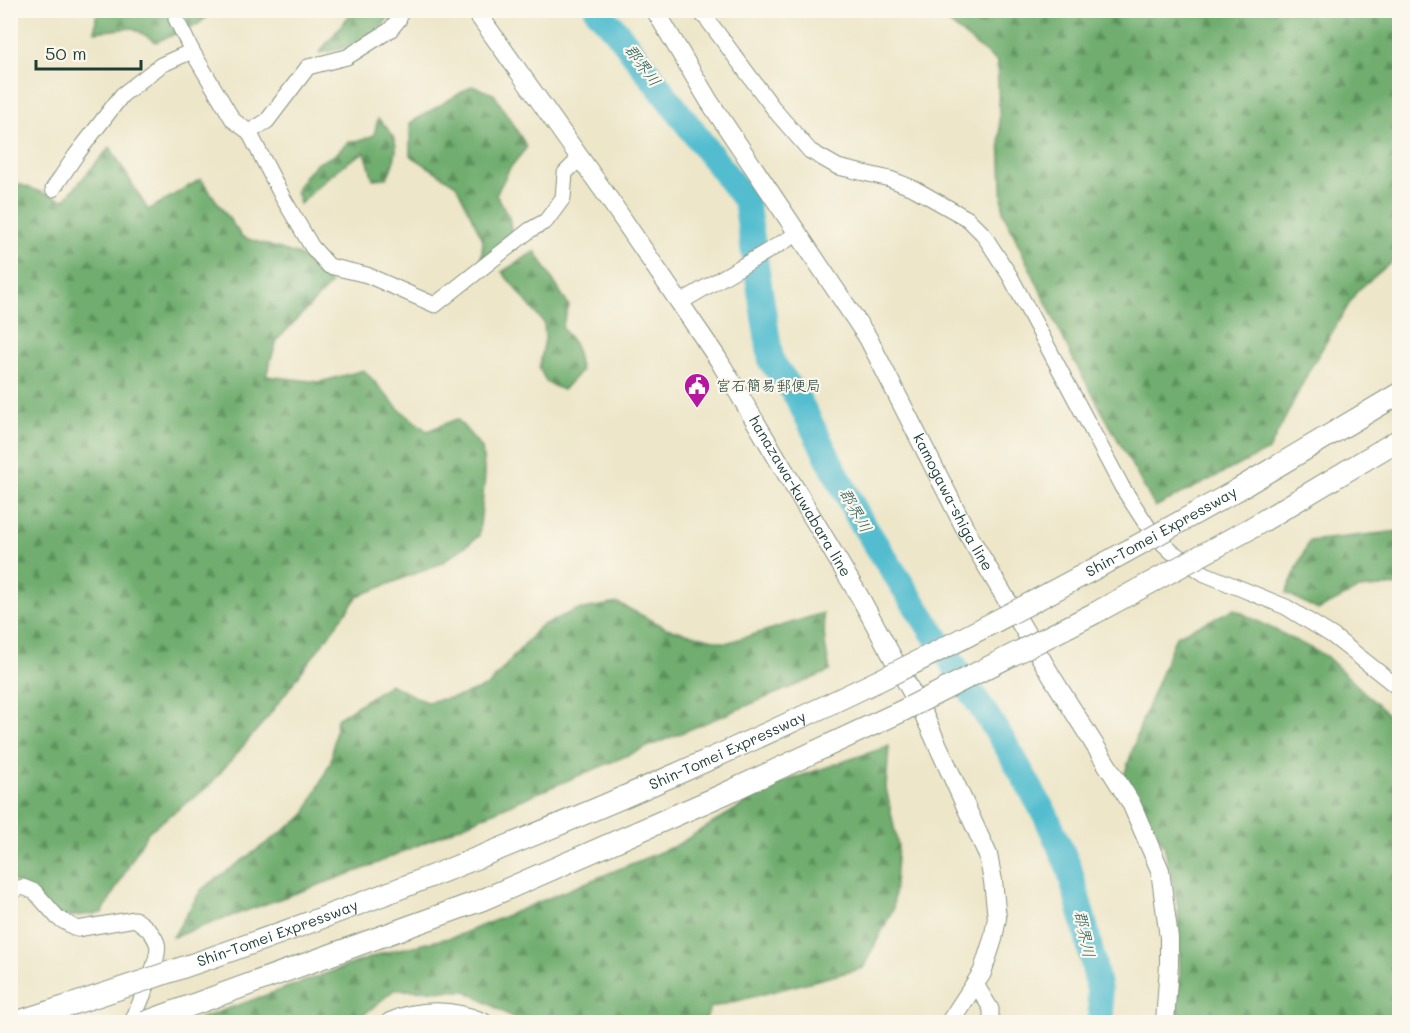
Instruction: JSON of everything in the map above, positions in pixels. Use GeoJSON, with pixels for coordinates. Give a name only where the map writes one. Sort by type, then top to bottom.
{"type":"FeatureCollection","features":[{"type":"Feature","properties":{"kind":"highway","name":"Shin-Tomei Expressway"},"geometry":{"type":"LineString","coordinates":[[16,1023],[108,994],[297,927],[468,861],[705,761],[882,679],[1077,579],[1237,490],[1400,393]]}},
{"type":"Feature","properties":{"kind":"highway"},"geometry":{"type":"LineString","coordinates":[[145,1023],[482,900],[722,795],[900,712],[1095,613],[1254,527],[1400,439]]}},
{"type":"Feature","properties":{"kind":"main road","name":"hanazawa-kuwabara line"},"geometry":{"type":"LineString","coordinates":[[475,10],[579,159],[686,300],[718,359],[861,599],[924,715],[988,855],[997,918],[982,973],[950,1023]]}},
{"type":"Feature","properties":{"kind":"main road","name":"kamogawa-shiga line"},"geometry":{"type":"LineString","coordinates":[[660,12],[789,239],[868,338],[969,536],[1136,814],[1160,870],[1164,898],[1169,956],[1165,1023]]}},
{"type":"Feature","properties":{"kind":"main road"},"geometry":{"type":"LineString","coordinates":[[390,1023],[419,1012],[446,1012],[473,1018],[483,1023]]}},
{"type":"Feature","properties":{"kind":"street"},"geometry":{"type":"LineString","coordinates":[[177,10],[176,19],[192,51],[233,120],[249,132],[283,198],[312,247],[329,266],[367,275],[435,305],[530,230],[546,221],[563,198],[565,173],[579,159]]}},
{"type":"Feature","properties":{"kind":"street"},"geometry":{"type":"LineString","coordinates":[[698,10],[708,19],[777,113],[810,151],[838,167],[891,179],[915,189],[961,214],[983,234],[1010,276],[1122,487],[1152,532],[1165,546],[1205,573],[1286,607],[1333,636],[1400,689]]}},
{"type":"Feature","properties":{"kind":"street"},"geometry":{"type":"LineString","coordinates":[[249,132],[267,121],[308,67],[347,57],[390,30],[399,18]]}},
{"type":"Feature","properties":{"kind":"street"},"geometry":{"type":"LineString","coordinates":[[53,189],[122,95],[161,65],[192,51]]}},
{"type":"Feature","properties":{"kind":"street"},"geometry":{"type":"LineString","coordinates":[[686,300],[789,239]]}},
{"type":"Feature","properties":{"kind":"street"},"geometry":{"type":"LineString","coordinates":[[10,891],[23,887],[35,892],[58,918],[77,929],[135,919],[149,928],[158,944],[158,959],[132,1023]]}},
{"type":"Feature","properties":{"kind":"street"},"geometry":{"type":"LineString","coordinates":[[976,984],[991,1009],[991,1023]]}},
{"type":"Feature","properties":{"kind":"green space"},"geometry":{"type":"Polygon","coordinates":[[[102,11],[214,11],[197,25],[156,42],[133,28],[95,32],[96,16],[102,11]]]}},
{"type":"Feature","properties":{"kind":"green space"},"geometry":{"type":"Polygon","coordinates":[[[353,11],[392,11],[383,25],[367,37],[344,48],[319,53],[353,11]]]}},
{"type":"Feature","properties":{"kind":"green space"},"geometry":{"type":"Polygon","coordinates":[[[934,11],[1399,11],[1399,256],[1357,291],[1311,367],[1269,450],[1155,507],[1073,359],[1003,212],[997,62],[934,11]]]}},
{"type":"Feature","properties":{"kind":"green space"},"geometry":{"type":"Polygon","coordinates":[[[472,86],[494,94],[527,147],[510,168],[496,195],[509,217],[513,240],[481,262],[483,240],[456,185],[410,155],[410,123],[472,86]]]}},
{"type":"Feature","properties":{"kind":"green space"},"geometry":{"type":"Polygon","coordinates":[[[378,119],[386,126],[395,140],[396,153],[387,178],[373,179],[365,152],[339,169],[300,204],[296,191],[304,177],[316,164],[335,155],[348,142],[374,135],[378,119]]]}},
{"type":"Feature","properties":{"kind":"green space"},"geometry":{"type":"Polygon","coordinates":[[[110,147],[148,210],[201,179],[242,237],[299,255],[331,284],[277,340],[266,376],[320,382],[364,370],[399,409],[427,431],[457,419],[482,448],[485,476],[479,536],[442,563],[358,596],[267,718],[209,786],[148,832],[102,913],[58,918],[20,884],[11,880],[10,181],[64,200],[110,147]]]}},
{"type":"Feature","properties":{"kind":"green space"},"geometry":{"type":"Polygon","coordinates":[[[535,251],[569,306],[562,327],[575,345],[581,371],[563,390],[547,383],[539,368],[545,339],[544,323],[502,272],[535,251]]]}},
{"type":"Feature","properties":{"kind":"green space"},"geometry":{"type":"Polygon","coordinates":[[[1399,531],[1399,585],[1359,589],[1318,610],[1286,593],[1309,541],[1399,531]]]}},
{"type":"Feature","properties":{"kind":"green space"},"geometry":{"type":"Polygon","coordinates":[[[618,603],[666,628],[726,643],[823,613],[830,671],[530,796],[366,868],[173,937],[201,890],[304,816],[331,761],[337,719],[390,684],[426,702],[460,696],[488,686],[540,626],[576,610],[618,603]]]}},
{"type":"Feature","properties":{"kind":"green space"},"geometry":{"type":"Polygon","coordinates":[[[1234,609],[1326,656],[1399,725],[1399,1022],[1175,1022],[1180,978],[1178,907],[1164,845],[1123,779],[1142,721],[1176,636],[1234,609]]]}},
{"type":"Feature","properties":{"kind":"green space"},"geometry":{"type":"Polygon","coordinates":[[[889,746],[886,788],[898,846],[893,909],[863,968],[710,1008],[705,1022],[521,1022],[466,991],[394,990],[355,1022],[191,1022],[383,953],[457,936],[677,845],[777,784],[889,746]]]}},
{"type":"Feature","properties":{"kind":"waterway","name":"郡界川"},"geometry":{"type":"LineString","coordinates":[[597,10],[617,32],[746,201],[771,361],[797,397],[860,520],[1007,747],[1046,816],[1069,868],[1085,926],[1099,990],[1102,1022]]}},
{"type":"Feature","properties":{"kind":"place","name":"宮石簡易郵便局"},"geometry":{"type":"Point","coordinates":[697,409]}}]}
